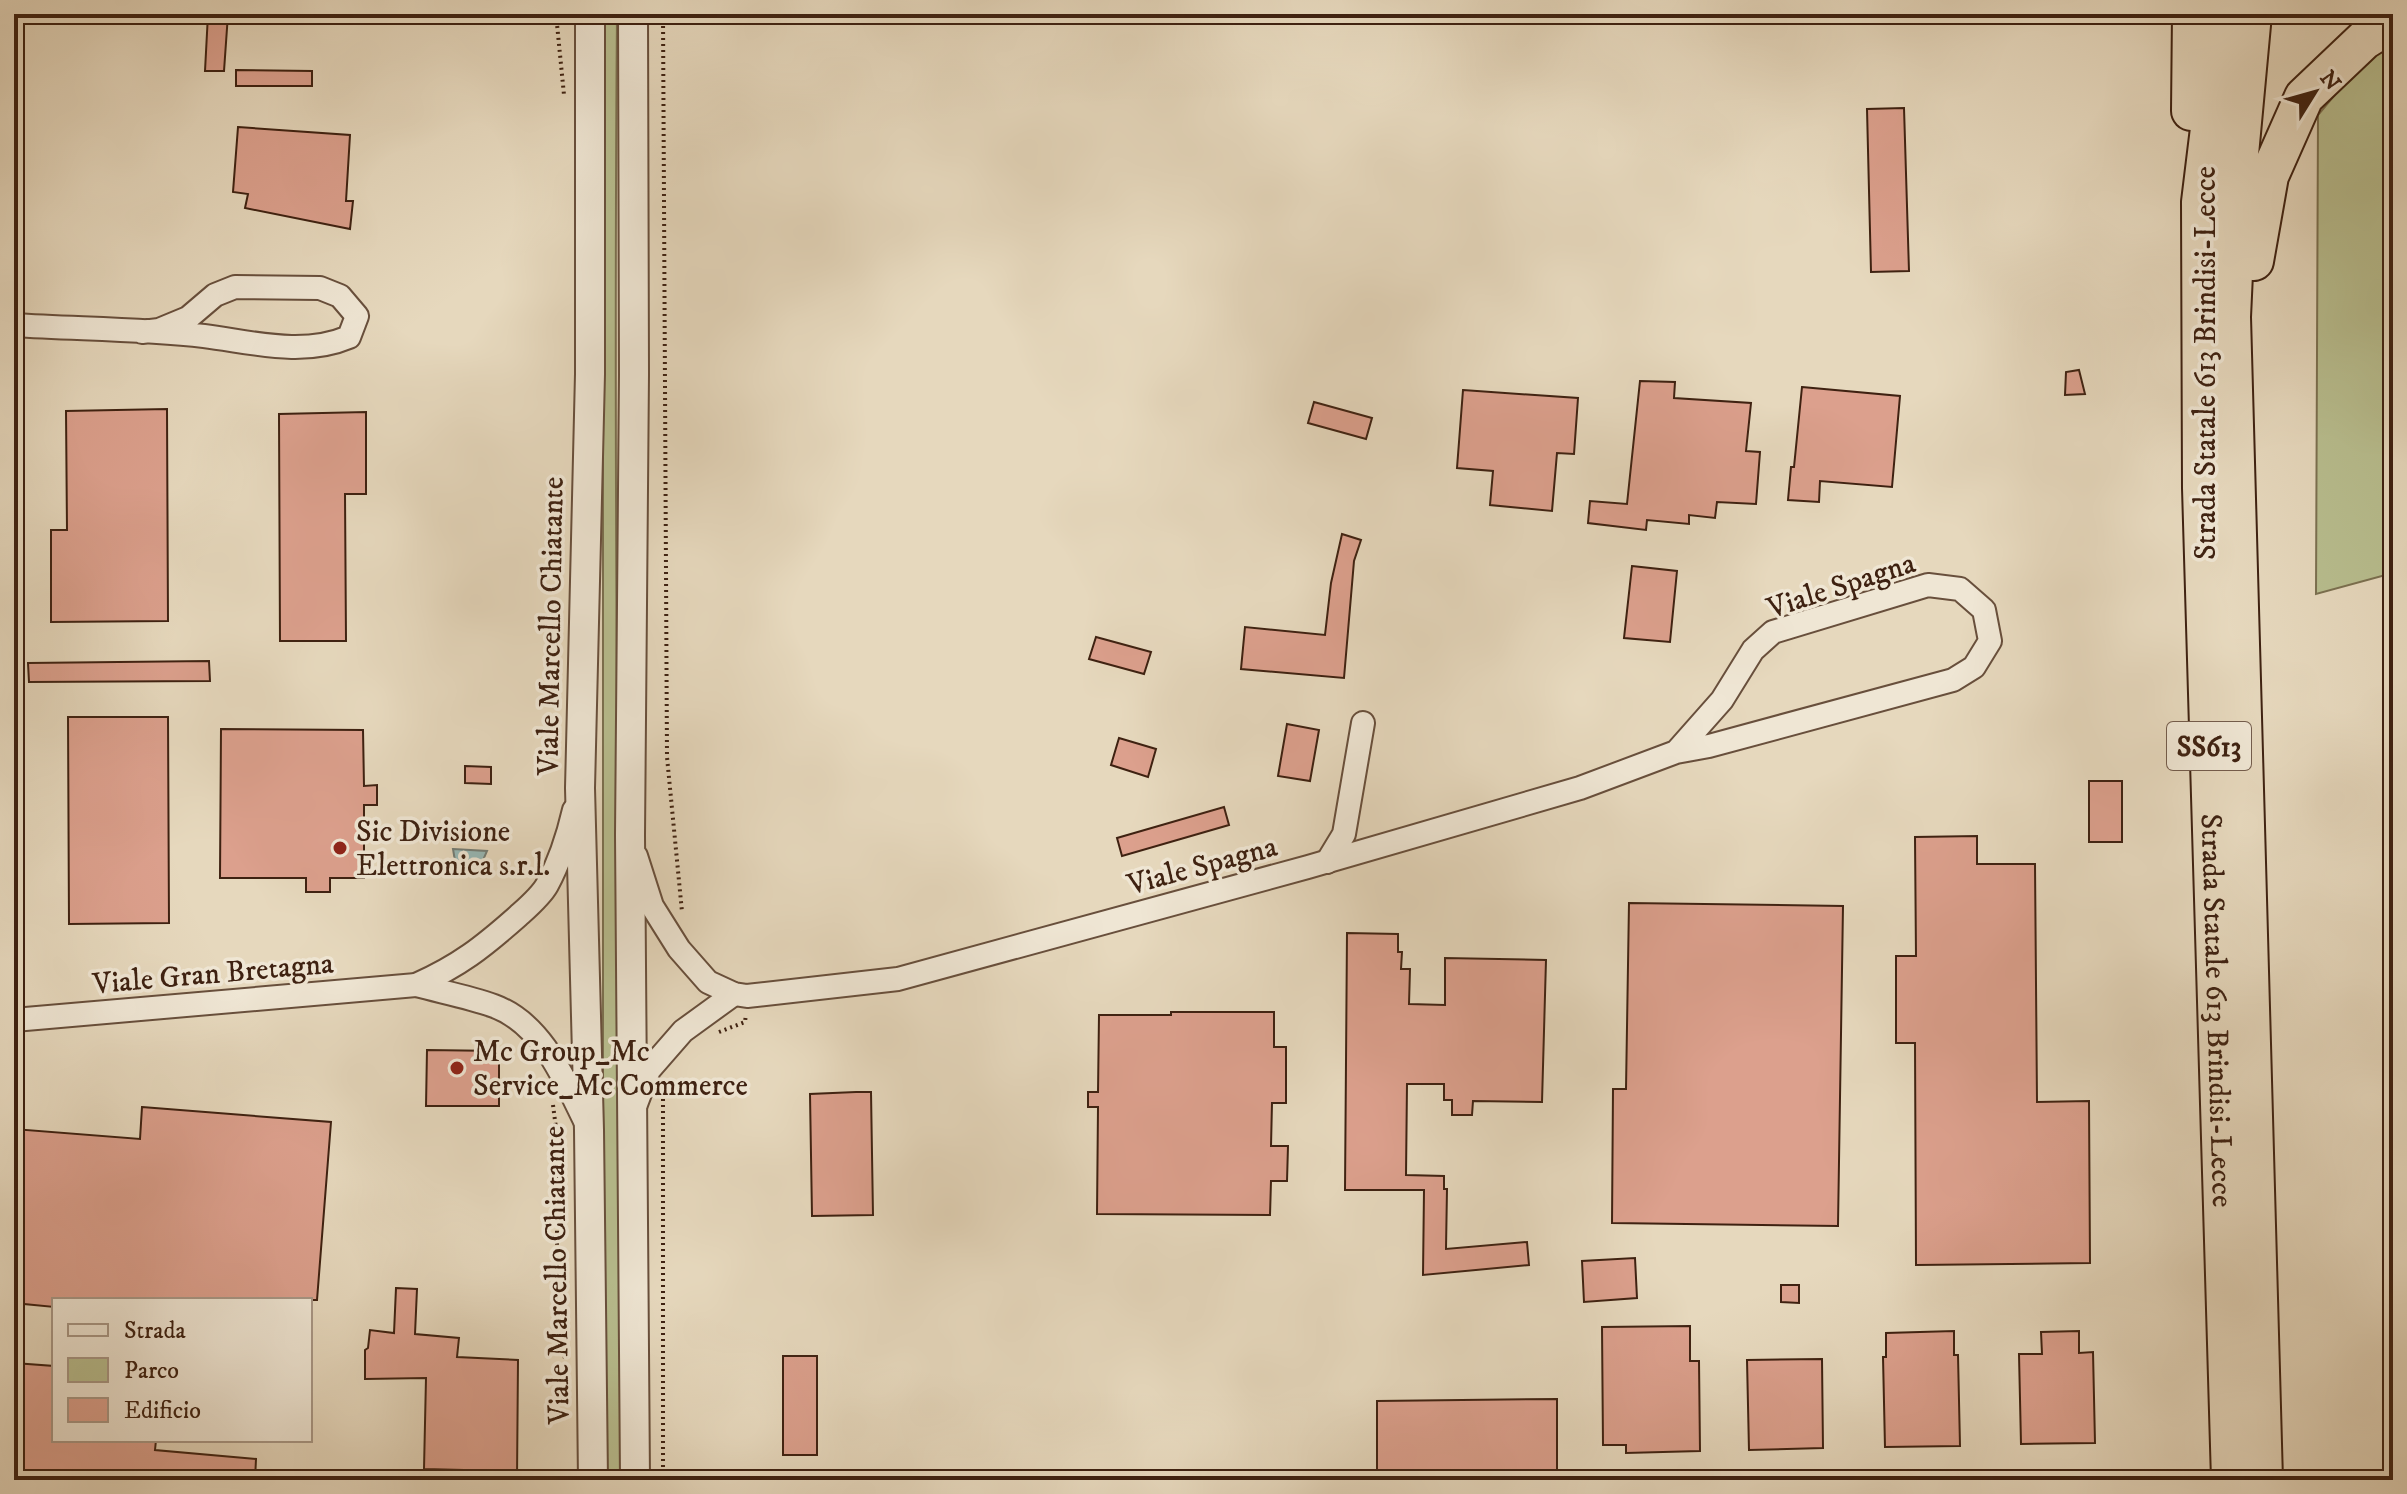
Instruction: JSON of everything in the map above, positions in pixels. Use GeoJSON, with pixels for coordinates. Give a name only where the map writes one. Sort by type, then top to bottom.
{"type":"FeatureCollection","features":[{"type":"Feature","properties":{"kind":"highway"},"geometry":{"type":"LineString","coordinates":[[2192,14],[2191,168],[2201,202]]}},
{"type":"Feature","properties":{"kind":"highway","name":"Strada Statale 613 Brindisi-Lecce"},"geometry":{"type":"LineString","coordinates":[[2224,14],[2201,202],[2202,488],[2231,1480]]}},
{"type":"Feature","properties":{"kind":"highway","name":"Strada Statale 613 Brindisi-Lecce"},"geometry":{"type":"LineString","coordinates":[[2252,14],[2238,165],[2231,317],[2263,1480]]}},
{"type":"Feature","properties":{"kind":"highway"},"geometry":{"type":"LineString","coordinates":[[2237,537],[2254,518],[2253,267],[2269,176],[2304,97],[2364,40],[2393,22]]}},
{"type":"Feature","properties":{"kind":"street","name":"Viale Marcello Chiatante"},"geometry":{"type":"LineString","coordinates":[[590,14],[590,374],[580,788],[589,1130],[593,1480]]}},
{"type":"Feature","properties":{"kind":"street"},"geometry":{"type":"LineString","coordinates":[[633,14],[630,835],[635,1480]]}},
{"type":"Feature","properties":{"kind":"street"},"geometry":{"type":"LineString","coordinates":[[14,325],[204,336],[283,347],[328,346],[349,337],[357,316],[340,296],[320,288],[235,287],[215,295],[188,318],[159,330],[142,332]]}},
{"type":"Feature","properties":{"kind":"street","name":"Viale Spagna"},"geometry":{"type":"LineString","coordinates":[[632,1117],[649,1070],[683,1031],[741,995],[898,979],[1327,862],[1580,788],[1676,752],[1709,746],[1953,680],[1974,667],[1990,641],[1984,610],[1960,589],[1928,585],[1773,632],[1753,650],[1722,700],[1676,752]]}},
{"type":"Feature","properties":{"kind":"street"},"geometry":{"type":"LineString","coordinates":[[1327,862],[1344,834],[1363,723]]}},
{"type":"Feature","properties":{"kind":"street","name":"Viale Gran Bretagna"},"geometry":{"type":"LineString","coordinates":[[14,1020],[416,985],[451,970],[469,958],[546,888],[565,844],[580,788]]}},
{"type":"Feature","properties":{"kind":"street"},"geometry":{"type":"LineString","coordinates":[[630,835],[652,906],[679,949],[708,982],[741,995]]}},
{"type":"Feature","properties":{"kind":"street","name":"Viale Gran Bretagna"},"geometry":{"type":"LineString","coordinates":[[416,985],[496,1006],[526,1026],[547,1050],[589,1130]]}},
{"type":"Feature","properties":{"kind":"path"},"geometry":{"type":"LineString","coordinates":[[556,14],[565,109]]}},
{"type":"Feature","properties":{"kind":"path"},"geometry":{"type":"LineString","coordinates":[[663,14],[667,757],[678,883],[682,911],[689,925]]}},
{"type":"Feature","properties":{"kind":"path"},"geometry":{"type":"LineString","coordinates":[[713,1034],[745,1022],[741,995]]}},
{"type":"Feature","properties":{"kind":"path"},"geometry":{"type":"LineString","coordinates":[[663,1480],[661,1102],[664,1094]]}},
{"type":"Feature","properties":{"kind":"path"},"geometry":{"type":"LineString","coordinates":[[553,1100],[557,1136],[557,1292],[566,1369]]}},
{"type":"Feature","properties":{"kind":"green space"},"geometry":{"type":"Polygon","coordinates":[[[603,14],[617,14],[616,564],[621,1480],[605,1480],[603,1412],[603,14]]]}},
{"type":"Feature","properties":{"kind":"green space"},"geometry":{"type":"Polygon","coordinates":[[[2393,42],[2393,573],[2316,594],[2318,115],[2353,73],[2393,42]]]}},
{"type":"Feature","properties":{"kind":"water"},"geometry":{"type":"Polygon","coordinates":[[[453,849],[487,851],[481,865],[467,869],[455,861],[453,849]]]}},
{"type":"Feature","properties":{"kind":"building"},"geometry":{"type":"Polygon","coordinates":[[[208,14],[228,14],[224,71],[205,71],[208,14]]]}},
{"type":"Feature","properties":{"kind":"building"},"geometry":{"type":"Polygon","coordinates":[[[236,70],[312,71],[312,86],[236,86],[236,70]]]}},
{"type":"Feature","properties":{"kind":"building"},"geometry":{"type":"Polygon","coordinates":[[[1904,108],[1909,271],[1871,272],[1867,109],[1904,108]]]}},
{"type":"Feature","properties":{"kind":"building"},"geometry":{"type":"Polygon","coordinates":[[[238,127],[350,135],[346,201],[353,201],[350,229],[245,208],[248,194],[233,192],[238,127]]]}},
{"type":"Feature","properties":{"kind":"building"},"geometry":{"type":"Polygon","coordinates":[[[2079,370],[2085,394],[2065,395],[2066,372],[2079,370]]]}},
{"type":"Feature","properties":{"kind":"building"},"geometry":{"type":"Polygon","coordinates":[[[1640,381],[1675,382],[1674,398],[1751,403],[1746,451],[1760,452],[1756,504],[1717,502],[1715,518],[1689,515],[1689,524],[1647,520],[1646,530],[1588,523],[1590,501],[1627,504],[1640,381]]]}},
{"type":"Feature","properties":{"kind":"building"},"geometry":{"type":"Polygon","coordinates":[[[1802,387],[1900,396],[1892,487],[1820,481],[1819,502],[1788,500],[1802,387]]]}},
{"type":"Feature","properties":{"kind":"building"},"geometry":{"type":"Polygon","coordinates":[[[1463,390],[1578,398],[1574,454],[1557,453],[1552,511],[1490,505],[1493,471],[1457,468],[1463,390]]]}},
{"type":"Feature","properties":{"kind":"building"},"geometry":{"type":"Polygon","coordinates":[[[1314,402],[1372,418],[1366,439],[1308,423],[1314,402]]]}},
{"type":"Feature","properties":{"kind":"building"},"geometry":{"type":"Polygon","coordinates":[[[167,409],[168,621],[51,622],[51,530],[67,530],[66,411],[167,409]]]}},
{"type":"Feature","properties":{"kind":"building"},"geometry":{"type":"Polygon","coordinates":[[[366,412],[366,494],[345,494],[346,641],[280,641],[279,414],[366,412]]]}},
{"type":"Feature","properties":{"kind":"building"},"geometry":{"type":"Polygon","coordinates":[[[1342,534],[1361,540],[1354,561],[1344,678],[1241,669],[1245,627],[1325,635],[1331,583],[1342,534]]]}},
{"type":"Feature","properties":{"kind":"building"},"geometry":{"type":"Polygon","coordinates":[[[1632,566],[1677,571],[1670,642],[1624,638],[1632,566]]]}},
{"type":"Feature","properties":{"kind":"building"},"geometry":{"type":"Polygon","coordinates":[[[1096,637],[1151,652],[1144,674],[1089,659],[1096,637]]]}},
{"type":"Feature","properties":{"kind":"building"},"geometry":{"type":"Polygon","coordinates":[[[209,661],[210,681],[29,682],[28,663],[209,661]]]}},
{"type":"Feature","properties":{"kind":"building"},"geometry":{"type":"Polygon","coordinates":[[[68,717],[168,717],[169,923],[69,924],[68,717]]]}},
{"type":"Feature","properties":{"kind":"building"},"geometry":{"type":"Polygon","coordinates":[[[1287,724],[1319,730],[1310,781],[1278,776],[1287,724]]]}},
{"type":"Feature","properties":{"kind":"building"},"geometry":{"type":"Polygon","coordinates":[[[221,729],[363,730],[364,786],[377,785],[377,805],[364,805],[364,878],[330,878],[330,892],[306,892],[306,878],[220,878],[221,729]]]}},
{"type":"Feature","properties":{"kind":"building"},"geometry":{"type":"Polygon","coordinates":[[[1119,738],[1156,749],[1148,777],[1111,765],[1119,738]]]}},
{"type":"Feature","properties":{"kind":"building"},"geometry":{"type":"Polygon","coordinates":[[[465,766],[491,767],[491,784],[465,783],[465,766]]]}},
{"type":"Feature","properties":{"kind":"building"},"geometry":{"type":"Polygon","coordinates":[[[2089,781],[2122,781],[2122,842],[2089,842],[2089,781]]]}},
{"type":"Feature","properties":{"kind":"building"},"geometry":{"type":"Polygon","coordinates":[[[1224,807],[1229,825],[1122,856],[1117,838],[1224,807]]]}},
{"type":"Feature","properties":{"kind":"building"},"geometry":{"type":"Polygon","coordinates":[[[1977,836],[1977,864],[2035,864],[2037,1102],[2089,1101],[2090,1263],[1916,1265],[1915,1043],[1896,1043],[1896,956],[1916,956],[1915,837],[1977,836]]]}},
{"type":"Feature","properties":{"kind":"building"},"geometry":{"type":"Polygon","coordinates":[[[1629,903],[1843,906],[1838,1226],[1612,1223],[1613,1089],[1626,1089],[1629,903]]]}},
{"type":"Feature","properties":{"kind":"building"},"geometry":{"type":"Polygon","coordinates":[[[1347,933],[1398,934],[1398,952],[1402,952],[1401,969],[1410,969],[1409,1004],[1445,1005],[1445,958],[1546,960],[1542,1102],[1473,1101],[1472,1115],[1452,1115],[1452,1100],[1444,1100],[1444,1084],[1407,1084],[1406,1175],[1444,1176],[1444,1189],[1447,1189],[1446,1249],[1527,1242],[1529,1265],[1423,1275],[1424,1190],[1345,1190],[1347,933]]]}},
{"type":"Feature","properties":{"kind":"building"},"geometry":{"type":"Polygon","coordinates":[[[1171,1012],[1274,1012],[1274,1047],[1286,1047],[1286,1103],[1272,1103],[1271,1146],[1288,1146],[1287,1181],[1271,1181],[1270,1215],[1097,1214],[1098,1107],[1088,1107],[1088,1092],[1098,1092],[1099,1015],[1171,1015],[1171,1012]]]}},
{"type":"Feature","properties":{"kind":"building"},"geometry":{"type":"Polygon","coordinates":[[[427,1050],[499,1051],[499,1106],[426,1106],[427,1050]]]}},
{"type":"Feature","properties":{"kind":"building"},"geometry":{"type":"Polygon","coordinates":[[[871,1092],[873,1215],[812,1216],[810,1094],[871,1092]]]}},
{"type":"Feature","properties":{"kind":"building"},"geometry":{"type":"Polygon","coordinates":[[[142,1107],[331,1122],[317,1300],[52,1298],[52,1307],[14,1303],[14,1129],[140,1139],[142,1107]]]}},
{"type":"Feature","properties":{"kind":"building"},"geometry":{"type":"Polygon","coordinates":[[[1635,1258],[1637,1298],[1584,1302],[1582,1261],[1635,1258]]]}},
{"type":"Feature","properties":{"kind":"building"},"geometry":{"type":"Polygon","coordinates":[[[1781,1285],[1799,1285],[1799,1303],[1781,1302],[1781,1285]]]}},
{"type":"Feature","properties":{"kind":"building"},"geometry":{"type":"Polygon","coordinates":[[[396,1288],[417,1289],[415,1334],[459,1338],[457,1357],[518,1360],[517,1479],[462,1479],[463,1470],[424,1469],[426,1378],[365,1379],[365,1350],[368,1348],[370,1330],[394,1333],[396,1288]]]}},
{"type":"Feature","properties":{"kind":"building"},"geometry":{"type":"Polygon","coordinates":[[[1690,1326],[1690,1361],[1699,1361],[1700,1451],[1626,1453],[1626,1445],[1603,1445],[1602,1327],[1690,1326]]]}},
{"type":"Feature","properties":{"kind":"building"},"geometry":{"type":"Polygon","coordinates":[[[1954,1331],[1954,1355],[1958,1355],[1960,1446],[1885,1447],[1883,1357],[1886,1357],[1886,1333],[1954,1331]]]}},
{"type":"Feature","properties":{"kind":"building"},"geometry":{"type":"Polygon","coordinates":[[[2079,1331],[2079,1353],[2093,1352],[2095,1443],[2021,1444],[2019,1354],[2042,1354],[2041,1332],[2079,1331]]]}},
{"type":"Feature","properties":{"kind":"building"},"geometry":{"type":"Polygon","coordinates":[[[783,1356],[817,1356],[817,1455],[783,1455],[783,1356]]]}},
{"type":"Feature","properties":{"kind":"building"},"geometry":{"type":"Polygon","coordinates":[[[1822,1359],[1823,1448],[1749,1450],[1747,1360],[1822,1359]]]}},
{"type":"Feature","properties":{"kind":"building"},"geometry":{"type":"Polygon","coordinates":[[[14,1363],[52,1366],[52,1442],[156,1442],[155,1450],[256,1459],[255,1480],[130,1480],[14,1471],[14,1363]]]}},
{"type":"Feature","properties":{"kind":"building"},"geometry":{"type":"Polygon","coordinates":[[[1557,1399],[1557,1480],[1377,1480],[1377,1401],[1557,1399]]]}},
{"type":"Feature","properties":{"kind":"place","name":"Sic Divisione Elettronica s.r.l."},"geometry":{"type":"Point","coordinates":[340,848]}},
{"type":"Feature","properties":{"kind":"place","name":"Mc Group_Mc Service_Mc Commerce"},"geometry":{"type":"Point","coordinates":[457,1068]}}]}
